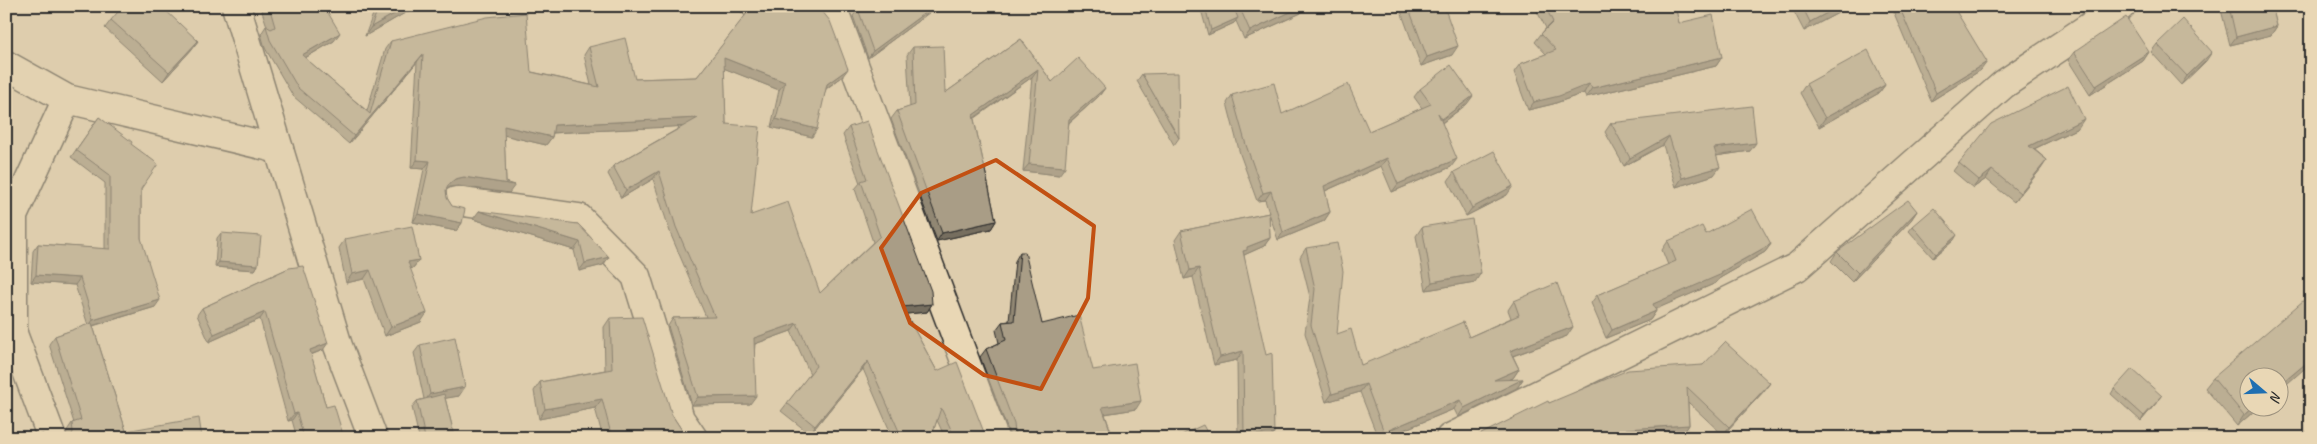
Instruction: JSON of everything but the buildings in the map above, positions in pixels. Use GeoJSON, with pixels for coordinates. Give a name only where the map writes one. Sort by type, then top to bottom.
{"type":"FeatureCollection","features":[{"type":"Feature","properties":{"kind":"street"},"geometry":{"type":"LineString","coordinates":[[236,6],[338,346],[373,438]]}},
{"type":"Feature","properties":{"kind":"street"},"geometry":{"type":"LineString","coordinates":[[832,6],[994,438]]}},
{"type":"Feature","properties":{"kind":"street"},"geometry":{"type":"LineString","coordinates":[[1450,438],[1798,267],[2004,84],[2121,6]]}},
{"type":"Feature","properties":{"kind":"street"},"geometry":{"type":"LineString","coordinates":[[6,65],[67,99],[279,149]]}},
{"type":"Feature","properties":{"kind":"street"},"geometry":{"type":"LineString","coordinates":[[52,438],[14,334],[13,216],[67,99]]}},
{"type":"Feature","properties":{"kind":"street"},"geometry":{"type":"LineString","coordinates":[[456,200],[579,218],[636,276],[680,419],[693,438]]}},
{"type":"Feature","properties":{"kind":"highlighted area"},"geometry":{"type":"Polygon","coordinates":[[[996,160],[1094,226],[1088,298],[1041,389],[984,375],[910,323],[881,248],[921,193],[996,160]]]}}]}
